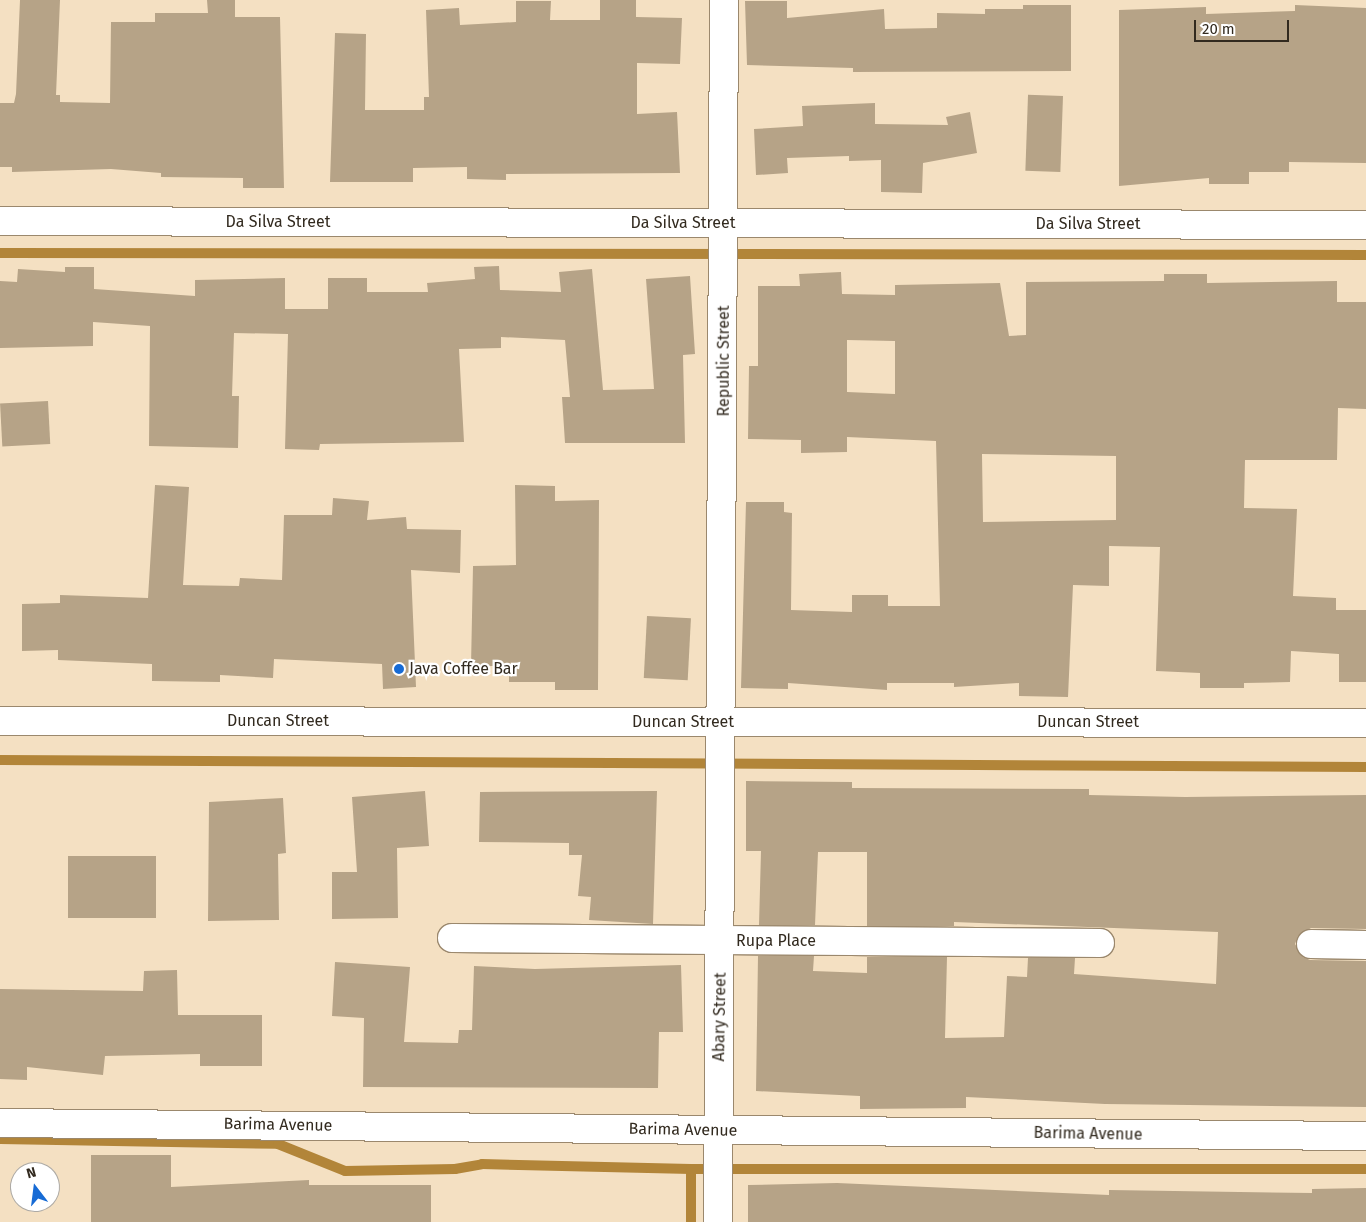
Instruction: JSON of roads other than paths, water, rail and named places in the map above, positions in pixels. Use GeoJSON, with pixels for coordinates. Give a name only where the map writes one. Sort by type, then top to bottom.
{"type":"FeatureCollection","features":[{"type":"Feature","properties":{"kind":"street","name":"Republic Street"},"geometry":{"type":"LineString","coordinates":[[722,731],[724,0]]}},
{"type":"Feature","properties":{"kind":"street","name":"Da Silva Street"},"geometry":{"type":"LineString","coordinates":[[0,221],[724,228],[1366,225]]}},
{"type":"Feature","properties":{"kind":"street","name":"Duncan Street"},"geometry":{"type":"LineString","coordinates":[[0,721],[722,731],[1366,723]]}},
{"type":"Feature","properties":{"kind":"street","name":"Abary Street"},"geometry":{"type":"LineString","coordinates":[[718,1222],[722,731]]}},
{"type":"Feature","properties":{"kind":"street","name":"Rupa Place"},"geometry":{"type":"LineString","coordinates":[[452,938],[1100,943]]}},
{"type":"Feature","properties":{"kind":"street"},"geometry":{"type":"LineString","coordinates":[[1311,944],[1366,945]]}},
{"type":"Feature","properties":{"kind":"street","name":"Barima Avenue"},"geometry":{"type":"LineString","coordinates":[[0,1122],[718,1137],[1366,1136]]}},
{"type":"Feature","properties":{"kind":"waterway"},"geometry":{"type":"LineString","coordinates":[[0,253],[1366,255]]}},
{"type":"Feature","properties":{"kind":"waterway"},"geometry":{"type":"LineString","coordinates":[[0,760],[1366,767]]}},
{"type":"Feature","properties":{"kind":"waterway"},"geometry":{"type":"LineString","coordinates":[[0,1139],[278,1144],[345,1171],[455,1169],[482,1164],[691,1169],[691,1222]]}},
{"type":"Feature","properties":{"kind":"waterway"},"geometry":{"type":"LineString","coordinates":[[691,1169],[1366,1169]]}},
{"type":"Feature","properties":{"kind":"place","name":"Java Coffee Bar"},"geometry":{"type":"Point","coordinates":[399,669]}}]}
